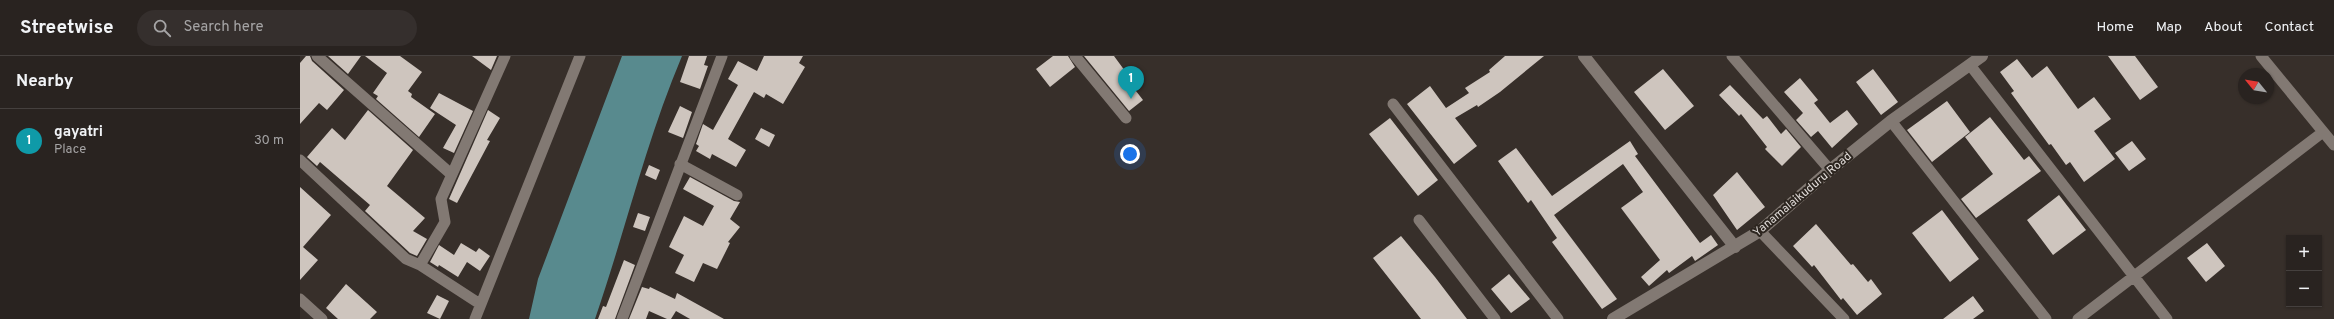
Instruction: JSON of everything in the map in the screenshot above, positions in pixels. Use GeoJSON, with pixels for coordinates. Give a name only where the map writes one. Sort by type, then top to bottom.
{"type":"FeatureCollection","features":[{"type":"Feature","properties":{"kind":"street"},"geometry":{"type":"LineString","coordinates":[[317,56],[451,174]]}},
{"type":"Feature","properties":{"kind":"street"},"geometry":{"type":"LineString","coordinates":[[420,265],[445,222],[441,199],[505,56]]}},
{"type":"Feature","properties":{"kind":"street"},"geometry":{"type":"LineString","coordinates":[[475,319],[580,56]]}},
{"type":"Feature","properties":{"kind":"street"},"geometry":{"type":"LineString","coordinates":[[622,319],[722,56]]}},
{"type":"Feature","properties":{"kind":"street"},"geometry":{"type":"LineString","coordinates":[[1075,56],[1126,118]]}},
{"type":"Feature","properties":{"kind":"street"},"geometry":{"type":"LineString","coordinates":[[1584,56],[1735,247]]}},
{"type":"Feature","properties":{"kind":"street"},"geometry":{"type":"LineString","coordinates":[[1732,56],[1830,170]]}},
{"type":"Feature","properties":{"kind":"street","name":"Yanamalaikuduru Road"},"geometry":{"type":"LineString","coordinates":[[1614,319],[1735,247],[1760,230],[1830,170],[1891,121],[1982,56]]}},
{"type":"Feature","properties":{"kind":"street"},"geometry":{"type":"LineString","coordinates":[[2262,56],[2334,145]]}},
{"type":"Feature","properties":{"kind":"street"},"geometry":{"type":"LineString","coordinates":[[1970,65],[2167,319]]}},
{"type":"Feature","properties":{"kind":"street"},"geometry":{"type":"LineString","coordinates":[[1393,104],[1558,319]]}},
{"type":"Feature","properties":{"kind":"street"},"geometry":{"type":"LineString","coordinates":[[1891,121],[2046,319]]}},
{"type":"Feature","properties":{"kind":"street"},"geometry":{"type":"LineString","coordinates":[[2078,319],[2323,132]]}},
{"type":"Feature","properties":{"kind":"street"},"geometry":{"type":"LineString","coordinates":[[300,160],[406,259],[420,265],[480,304]]}},
{"type":"Feature","properties":{"kind":"street"},"geometry":{"type":"LineString","coordinates":[[680,164],[737,194]]}},
{"type":"Feature","properties":{"kind":"street"},"geometry":{"type":"LineString","coordinates":[[1419,220],[1495,319]]}},
{"type":"Feature","properties":{"kind":"street"},"geometry":{"type":"LineString","coordinates":[[1760,230],[1844,319]]}},
{"type":"Feature","properties":{"kind":"street"},"geometry":{"type":"LineString","coordinates":[[300,300],[322,319]]}},
{"type":"Feature","properties":{"kind":"water"},"geometry":{"type":"Polygon","coordinates":[[[622,56],[682,56],[657,121],[595,319],[529,319],[538,279],[622,56]]]}},
{"type":"Feature","properties":{"kind":"building"},"geometry":{"type":"Polygon","coordinates":[[[306,56],[310,56],[312,61],[344,90],[327,110],[319,103],[300,124],[300,63],[306,56]]]}},
{"type":"Feature","properties":{"kind":"building"},"geometry":{"type":"Polygon","coordinates":[[[328,56],[361,56],[348,74],[328,56]]]}},
{"type":"Feature","properties":{"kind":"building"},"geometry":{"type":"Polygon","coordinates":[[[365,56],[400,56],[422,72],[408,91],[412,94],[411,97],[435,114],[419,137],[376,99],[378,96],[373,93],[387,73],[365,56]]]}},
{"type":"Feature","properties":{"kind":"building"},"geometry":{"type":"Polygon","coordinates":[[[472,56],[497,56],[491,70],[472,56]]]}},
{"type":"Feature","properties":{"kind":"building"},"geometry":{"type":"Polygon","coordinates":[[[689,56],[707,56],[704,65],[708,66],[700,89],[680,82],[689,56]]]}},
{"type":"Feature","properties":{"kind":"building"},"geometry":{"type":"Polygon","coordinates":[[[764,56],[803,56],[799,63],[805,67],[783,104],[766,94],[764,98],[754,92],[728,139],[746,150],[736,167],[712,154],[710,159],[696,151],[699,146],[696,144],[703,124],[713,130],[738,85],[728,79],[738,61],[757,71],[764,56]]]}},
{"type":"Feature","properties":{"kind":"building"},"geometry":{"type":"Polygon","coordinates":[[[1053,56],[1068,56],[1075,67],[1050,87],[1036,69],[1053,56]]]}},
{"type":"Feature","properties":{"kind":"building"},"geometry":{"type":"Polygon","coordinates":[[[1084,56],[1114,56],[1125,71],[1122,73],[1143,100],[1129,111],[1084,56]]]}},
{"type":"Feature","properties":{"kind":"building"},"geometry":{"type":"Polygon","coordinates":[[[1505,56],[1544,56],[1500,92],[1478,107],[1477,105],[1455,118],[1477,146],[1454,164],[1407,104],[1430,86],[1446,108],[1469,93],[1465,88],[1490,72],[1489,70],[1505,56]]]}},
{"type":"Feature","properties":{"kind":"building"},"geometry":{"type":"Polygon","coordinates":[[[2108,56],[2135,56],[2158,87],[2140,100],[2108,56]]]}},
{"type":"Feature","properties":{"kind":"building"},"geometry":{"type":"Polygon","coordinates":[[[2017,59],[2032,78],[2047,66],[2078,109],[2094,97],[2111,119],[2094,131],[2115,159],[2084,182],[2070,162],[2066,165],[2051,144],[2049,145],[2011,93],[2014,91],[2000,72],[2017,59]]]}},
{"type":"Feature","properties":{"kind":"building"},"geometry":{"type":"Polygon","coordinates":[[[1663,69],[1694,106],[1665,130],[1634,92],[1663,69]]]}},
{"type":"Feature","properties":{"kind":"building"},"geometry":{"type":"Polygon","coordinates":[[[1873,69],[1898,102],[1881,115],[1856,82],[1873,69]]]}},
{"type":"Feature","properties":{"kind":"building"},"geometry":{"type":"Polygon","coordinates":[[[1800,78],[1818,100],[1814,103],[1830,123],[1847,110],[1858,124],[1832,148],[1818,131],[1811,137],[1796,120],[1803,113],[1784,92],[1800,78]]]}},
{"type":"Feature","properties":{"kind":"building"},"geometry":{"type":"Polygon","coordinates":[[[1730,85],[1763,119],[1767,116],[1781,134],[1786,129],[1801,147],[1782,166],[1765,149],[1767,147],[1741,114],[1739,116],[1719,95],[1730,85]]]}},
{"type":"Feature","properties":{"kind":"building"},"geometry":{"type":"Polygon","coordinates":[[[439,93],[473,111],[454,153],[443,148],[456,125],[430,108],[439,93]]]}},
{"type":"Feature","properties":{"kind":"building"},"geometry":{"type":"Polygon","coordinates":[[[1947,101],[1970,132],[1932,162],[1907,130],[1947,101]]]}},
{"type":"Feature","properties":{"kind":"building"},"geometry":{"type":"Polygon","coordinates":[[[680,106],[692,112],[683,138],[668,132],[680,106]]]}},
{"type":"Feature","properties":{"kind":"building"},"geometry":{"type":"Polygon","coordinates":[[[368,110],[413,150],[387,186],[425,218],[413,231],[427,239],[417,256],[410,253],[365,211],[370,205],[320,162],[317,166],[307,157],[332,128],[345,140],[368,110]]]}},
{"type":"Feature","properties":{"kind":"building"},"geometry":{"type":"Polygon","coordinates":[[[488,110],[500,118],[487,140],[490,141],[457,203],[449,199],[488,110]]]}},
{"type":"Feature","properties":{"kind":"building"},"geometry":{"type":"Polygon","coordinates":[[[1990,117],[2024,160],[2029,156],[2041,171],[1976,218],[1961,199],[1993,174],[1965,137],[1990,117]]]}},
{"type":"Feature","properties":{"kind":"building"},"geometry":{"type":"Polygon","coordinates":[[[1390,118],[1438,180],[1418,196],[1369,134],[1390,118]]]}},
{"type":"Feature","properties":{"kind":"building"},"geometry":{"type":"Polygon","coordinates":[[[761,128],[775,135],[769,147],[755,139],[761,128]]]}},
{"type":"Feature","properties":{"kind":"building"},"geometry":{"type":"Polygon","coordinates":[[[1630,141],[1638,154],[1635,156],[1700,243],[1711,235],[1718,245],[1695,261],[1692,256],[1669,273],[1667,270],[1649,286],[1641,277],[1660,260],[1621,208],[1643,192],[1623,164],[1554,215],[1617,299],[1602,309],[1552,242],[1557,238],[1531,200],[1528,203],[1498,161],[1516,148],[1552,196],[1630,141]]]}},
{"type":"Feature","properties":{"kind":"building"},"geometry":{"type":"Polygon","coordinates":[[[2132,141],[2146,159],[2129,171],[2115,153],[2132,141]]]}},
{"type":"Feature","properties":{"kind":"building"},"geometry":{"type":"Polygon","coordinates":[[[649,165],[660,170],[656,180],[645,175],[649,165]]]}},
{"type":"Feature","properties":{"kind":"building"},"geometry":{"type":"Polygon","coordinates":[[[1737,172],[1765,207],[1737,230],[1713,195],[1737,172]]]}},
{"type":"Feature","properties":{"kind":"building"},"geometry":{"type":"Polygon","coordinates":[[[690,177],[734,201],[740,202],[730,219],[740,227],[728,242],[730,243],[717,269],[703,263],[694,282],[675,273],[684,255],[669,247],[684,216],[703,226],[714,206],[683,189],[690,177]]]}},
{"type":"Feature","properties":{"kind":"building"},"geometry":{"type":"Polygon","coordinates":[[[300,187],[331,215],[303,247],[318,260],[300,280],[300,187]]]}},
{"type":"Feature","properties":{"kind":"building"},"geometry":{"type":"Polygon","coordinates":[[[2059,195],[2086,230],[2053,255],[2027,220],[2059,195]]]}},
{"type":"Feature","properties":{"kind":"building"},"geometry":{"type":"Polygon","coordinates":[[[1942,210],[1979,259],[1950,282],[1912,233],[1942,210]]]}},
{"type":"Feature","properties":{"kind":"building"},"geometry":{"type":"Polygon","coordinates":[[[638,213],[650,217],[645,231],[633,227],[638,213]]]}},
{"type":"Feature","properties":{"kind":"building"},"geometry":{"type":"Polygon","coordinates":[[[1816,224],[1851,265],[1853,264],[1868,282],[1871,279],[1882,294],[1857,315],[1843,298],[1841,300],[1814,265],[1812,267],[1793,246],[1816,224]]]}},
{"type":"Feature","properties":{"kind":"building"},"geometry":{"type":"Polygon","coordinates":[[[1401,236],[1467,319],[1421,319],[1373,258],[1401,236]]]}},
{"type":"Feature","properties":{"kind":"building"},"geometry":{"type":"Polygon","coordinates":[[[461,243],[476,252],[479,248],[490,256],[480,271],[467,262],[458,277],[439,265],[438,267],[430,262],[439,245],[454,255],[461,243]]]}},
{"type":"Feature","properties":{"kind":"building"},"geometry":{"type":"Polygon","coordinates":[[[2207,243],[2225,266],[2206,282],[2187,258],[2207,243]]]}},
{"type":"Feature","properties":{"kind":"building"},"geometry":{"type":"Polygon","coordinates":[[[624,260],[635,265],[615,319],[598,319],[603,306],[606,307],[624,260]]]}},
{"type":"Feature","properties":{"kind":"building"},"geometry":{"type":"Polygon","coordinates":[[[1509,274],[1530,299],[1511,313],[1491,289],[1509,274]]]}},
{"type":"Feature","properties":{"kind":"building"},"geometry":{"type":"Polygon","coordinates":[[[346,284],[377,312],[370,319],[338,319],[326,308],[346,284]]]}},
{"type":"Feature","properties":{"kind":"building"},"geometry":{"type":"Polygon","coordinates":[[[642,287],[649,289],[650,287],[675,299],[677,293],[724,319],[690,319],[676,311],[671,319],[667,319],[649,311],[646,319],[629,319],[642,287]]]}},
{"type":"Feature","properties":{"kind":"building"},"geometry":{"type":"Polygon","coordinates":[[[437,295],[449,301],[440,319],[427,313],[437,295]]]}},
{"type":"Feature","properties":{"kind":"building"},"geometry":{"type":"Polygon","coordinates":[[[1973,296],[1984,311],[1973,319],[1943,319],[1973,296]]]}},
{"type":"Feature","properties":{"kind":"place","name":"gayatri"},"geometry":{"type":"Point","coordinates":[1131,99]}}]}
